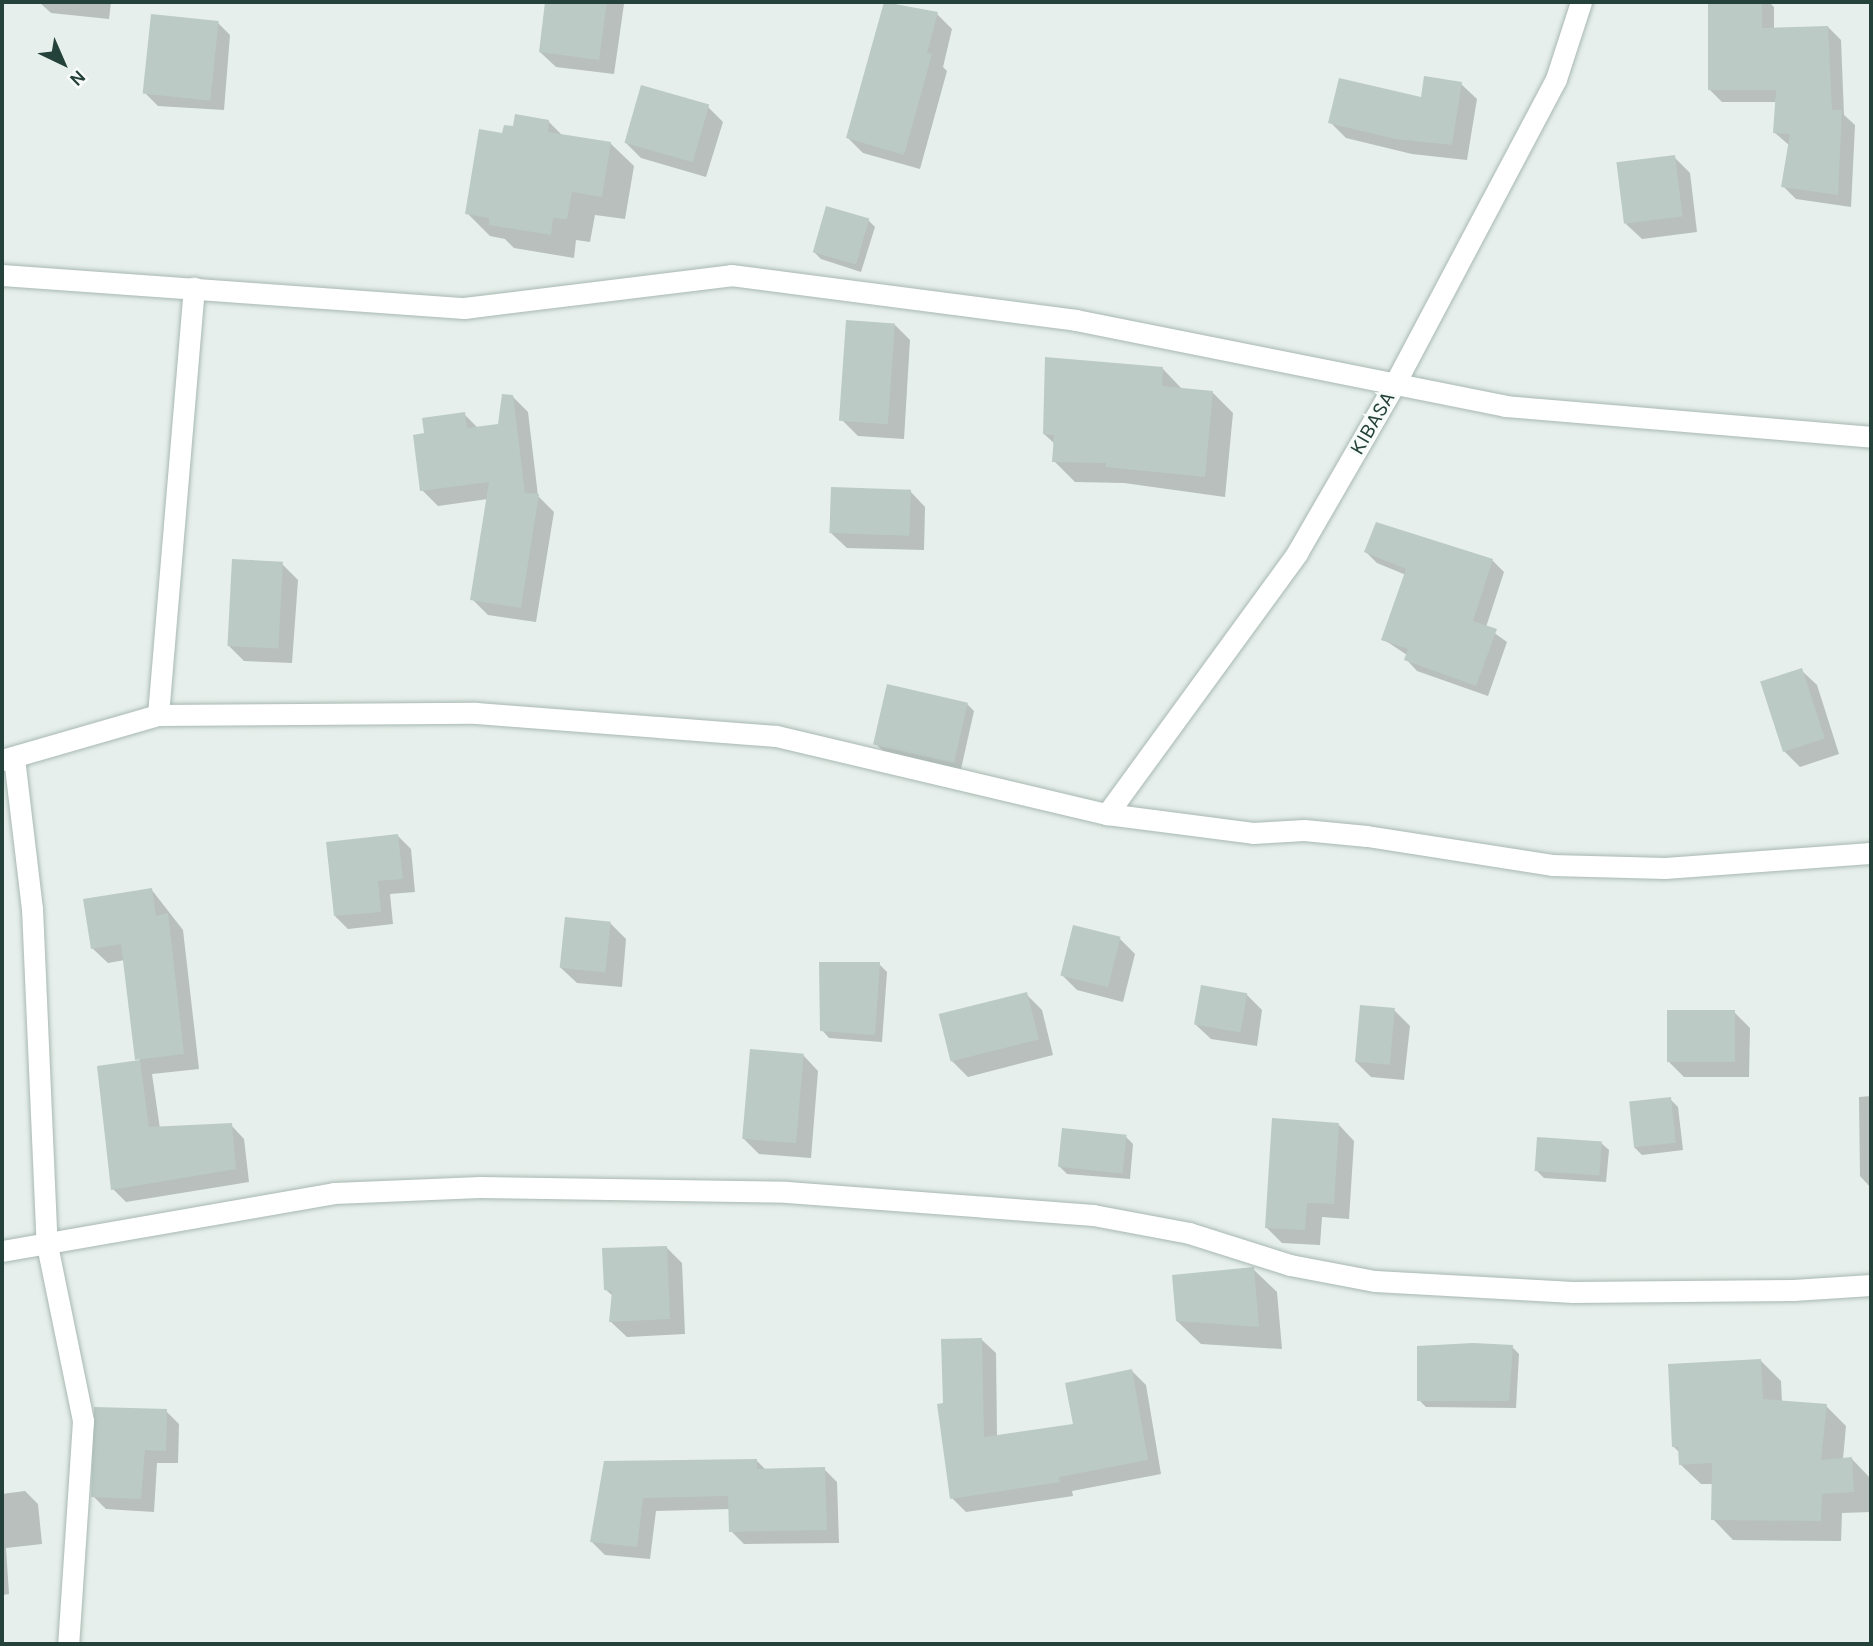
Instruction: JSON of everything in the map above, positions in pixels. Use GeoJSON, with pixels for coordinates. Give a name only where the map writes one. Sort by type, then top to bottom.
{"type":"FeatureCollection","features":[{"type":"Feature","properties":{"kind":"street","name":"KIBASA"},"geometry":{"type":"LineString","coordinates":[[1107,814],[1297,553],[1393,387],[1556,79],[1581,2]]}},
{"type":"Feature","properties":{"kind":"street"},"geometry":{"type":"LineString","coordinates":[[2,275],[464,308],[730,275],[1090,323],[1198,341],[1393,387],[1505,406],[1871,437]]}},
{"type":"Feature","properties":{"kind":"street"},"geometry":{"type":"LineString","coordinates":[[158,715],[194,288]]}},
{"type":"Feature","properties":{"kind":"street"},"geometry":{"type":"LineString","coordinates":[[68,1644],[83,1421],[47,1245],[32,908],[8,759],[158,715],[476,713],[776,736],[1107,814],[1253,832],[1304,830],[1367,836],[1552,865],[1665,868],[1871,853]]}},
{"type":"Feature","properties":{"kind":"street"},"geometry":{"type":"LineString","coordinates":[[2,1251],[334,1193],[480,1187],[774,1192],[1093,1215],[1189,1233],[1290,1265],[1375,1281],[1573,1292],[1793,1290],[1871,1285]]}},
{"type":"Feature","properties":{"kind":"building"},"geometry":{"type":"Polygon","coordinates":[[[545,2],[607,2],[599,60],[539,52],[545,2]]]}},
{"type":"Feature","properties":{"kind":"building"},"geometry":{"type":"Polygon","coordinates":[[[884,2],[938,12],[927,53],[932,54],[904,155],[846,138],[884,2]]]}},
{"type":"Feature","properties":{"kind":"building"},"geometry":{"type":"Polygon","coordinates":[[[1708,2],[1762,2],[1762,28],[1828,26],[1832,110],[1842,110],[1838,195],[1781,187],[1790,134],[1773,133],[1776,90],[1708,90],[1708,2]]]}},
{"type":"Feature","properties":{"kind":"building"},"geometry":{"type":"Polygon","coordinates":[[[151,14],[219,21],[210,101],[143,94],[151,14]]]}},
{"type":"Feature","properties":{"kind":"building"},"geometry":{"type":"Polygon","coordinates":[[[1424,76],[1462,82],[1452,145],[1395,139],[1328,123],[1339,78],[1421,97],[1424,76]]]}},
{"type":"Feature","properties":{"kind":"building"},"geometry":{"type":"Polygon","coordinates":[[[641,85],[709,105],[693,162],[624,143],[641,85]]]}},
{"type":"Feature","properties":{"kind":"building"},"geometry":{"type":"Polygon","coordinates":[[[515,114],[549,120],[548,132],[611,142],[602,197],[572,192],[567,219],[553,218],[551,235],[489,225],[489,218],[465,214],[479,129],[502,133],[504,125],[513,126],[515,114]]]}},
{"type":"Feature","properties":{"kind":"building"},"geometry":{"type":"Polygon","coordinates":[[[1675,155],[1683,217],[1624,224],[1616,162],[1675,155]]]}},
{"type":"Feature","properties":{"kind":"building"},"geometry":{"type":"Polygon","coordinates":[[[826,206],[869,218],[856,265],[813,252],[826,206]]]}},
{"type":"Feature","properties":{"kind":"building"},"geometry":{"type":"Polygon","coordinates":[[[846,320],[895,323],[888,424],[839,421],[846,320]]]}},
{"type":"Feature","properties":{"kind":"building"},"geometry":{"type":"Polygon","coordinates":[[[1045,357],[1163,367],[1162,386],[1213,391],[1205,477],[1106,467],[1106,463],[1052,462],[1054,435],[1043,434],[1045,357]]]}},
{"type":"Feature","properties":{"kind":"building"},"geometry":{"type":"Polygon","coordinates":[[[502,394],[513,395],[525,493],[539,494],[521,608],[470,600],[489,482],[420,491],[413,435],[424,433],[422,418],[465,412],[467,428],[498,424],[502,394]]]}},
{"type":"Feature","properties":{"kind":"building"},"geometry":{"type":"Polygon","coordinates":[[[831,487],[911,490],[909,536],[829,533],[831,487]]]}},
{"type":"Feature","properties":{"kind":"building"},"geometry":{"type":"Polygon","coordinates":[[[1376,522],[1493,559],[1473,621],[1497,629],[1476,686],[1404,660],[1408,649],[1381,640],[1406,569],[1364,552],[1376,522]]]}},
{"type":"Feature","properties":{"kind":"building"},"geometry":{"type":"Polygon","coordinates":[[[232,559],[283,562],[278,649],[227,646],[232,559]]]}},
{"type":"Feature","properties":{"kind":"building"},"geometry":{"type":"Polygon","coordinates":[[[1802,668],[1825,738],[1783,752],[1760,682],[1802,668]]]}},
{"type":"Feature","properties":{"kind":"building"},"geometry":{"type":"Polygon","coordinates":[[[887,684],[968,703],[954,763],[873,744],[887,684]]]}},
{"type":"Feature","properties":{"kind":"building"},"geometry":{"type":"Polygon","coordinates":[[[398,834],[403,879],[378,881],[381,912],[334,916],[326,842],[398,834]]]}},
{"type":"Feature","properties":{"kind":"building"},"geometry":{"type":"Polygon","coordinates":[[[152,888],[156,916],[168,913],[184,1054],[135,1060],[121,944],[91,949],[83,899],[152,888]]]}},
{"type":"Feature","properties":{"kind":"building"},"geometry":{"type":"Polygon","coordinates":[[[565,917],[611,922],[605,973],[560,968],[565,917]]]}},
{"type":"Feature","properties":{"kind":"building"},"geometry":{"type":"Polygon","coordinates":[[[1073,925],[1121,937],[1108,987],[1060,975],[1073,925]]]}},
{"type":"Feature","properties":{"kind":"building"},"geometry":{"type":"Polygon","coordinates":[[[819,962],[880,962],[875,1035],[820,1031],[819,962]]]}},
{"type":"Feature","properties":{"kind":"building"},"geometry":{"type":"Polygon","coordinates":[[[1201,985],[1247,993],[1240,1033],[1194,1024],[1201,985]]]}},
{"type":"Feature","properties":{"kind":"building"},"geometry":{"type":"Polygon","coordinates":[[[1027,992],[1039,1040],[951,1062],[939,1014],[1027,992]]]}},
{"type":"Feature","properties":{"kind":"building"},"geometry":{"type":"Polygon","coordinates":[[[1360,1005],[1395,1008],[1390,1065],[1355,1062],[1360,1005]]]}},
{"type":"Feature","properties":{"kind":"building"},"geometry":{"type":"Polygon","coordinates":[[[1667,1010],[1735,1010],[1735,1062],[1667,1062],[1667,1010]]]}},
{"type":"Feature","properties":{"kind":"building"},"geometry":{"type":"Polygon","coordinates":[[[750,1049],[804,1054],[796,1143],[742,1139],[750,1049]]]}},
{"type":"Feature","properties":{"kind":"building"},"geometry":{"type":"Polygon","coordinates":[[[140,1060],[149,1127],[232,1123],[236,1169],[111,1190],[97,1066],[140,1060]]]}},
{"type":"Feature","properties":{"kind":"building"},"geometry":{"type":"Polygon","coordinates":[[[1671,1097],[1676,1143],[1634,1147],[1629,1101],[1671,1097]]]}},
{"type":"Feature","properties":{"kind":"building"},"geometry":{"type":"Polygon","coordinates":[[[1272,1118],[1339,1123],[1334,1204],[1307,1203],[1305,1230],[1265,1228],[1272,1118]]]}},
{"type":"Feature","properties":{"kind":"building"},"geometry":{"type":"Polygon","coordinates":[[[1062,1128],[1127,1135],[1123,1174],[1058,1167],[1062,1128]]]}},
{"type":"Feature","properties":{"kind":"building"},"geometry":{"type":"Polygon","coordinates":[[[1537,1137],[1602,1142],[1599,1175],[1535,1171],[1537,1137]]]}},
{"type":"Feature","properties":{"kind":"building"},"geometry":{"type":"Polygon","coordinates":[[[667,1246],[670,1319],[609,1322],[612,1291],[604,1290],[602,1248],[667,1246]]]}},
{"type":"Feature","properties":{"kind":"building"},"geometry":{"type":"Polygon","coordinates":[[[1254,1267],[1259,1327],[1176,1321],[1172,1275],[1254,1267]]]}},
{"type":"Feature","properties":{"kind":"building"},"geometry":{"type":"Polygon","coordinates":[[[982,1338],[984,1437],[1073,1424],[1065,1383],[1132,1369],[1148,1460],[1059,1477],[1060,1482],[950,1499],[937,1404],[943,1403],[941,1339],[982,1338]]]}},
{"type":"Feature","properties":{"kind":"building"},"geometry":{"type":"Polygon","coordinates":[[[1473,1343],[1513,1345],[1509,1401],[1417,1401],[1417,1346],[1473,1343]]]}},
{"type":"Feature","properties":{"kind":"building"},"geometry":{"type":"Polygon","coordinates":[[[1761,1359],[1763,1399],[1827,1404],[1821,1460],[1852,1457],[1854,1492],[1822,1494],[1821,1521],[1711,1520],[1712,1463],[1679,1465],[1678,1447],[1672,1447],[1668,1364],[1761,1359]]]}},
{"type":"Feature","properties":{"kind":"building"},"geometry":{"type":"Polygon","coordinates":[[[94,1407],[167,1409],[166,1451],[145,1450],[141,1499],[91,1497],[94,1407]]]}},
{"type":"Feature","properties":{"kind":"building"},"geometry":{"type":"Polygon","coordinates":[[[757,1459],[757,1469],[825,1467],[827,1530],[729,1532],[728,1496],[643,1498],[637,1547],[590,1542],[604,1461],[757,1459]]]}}]}
